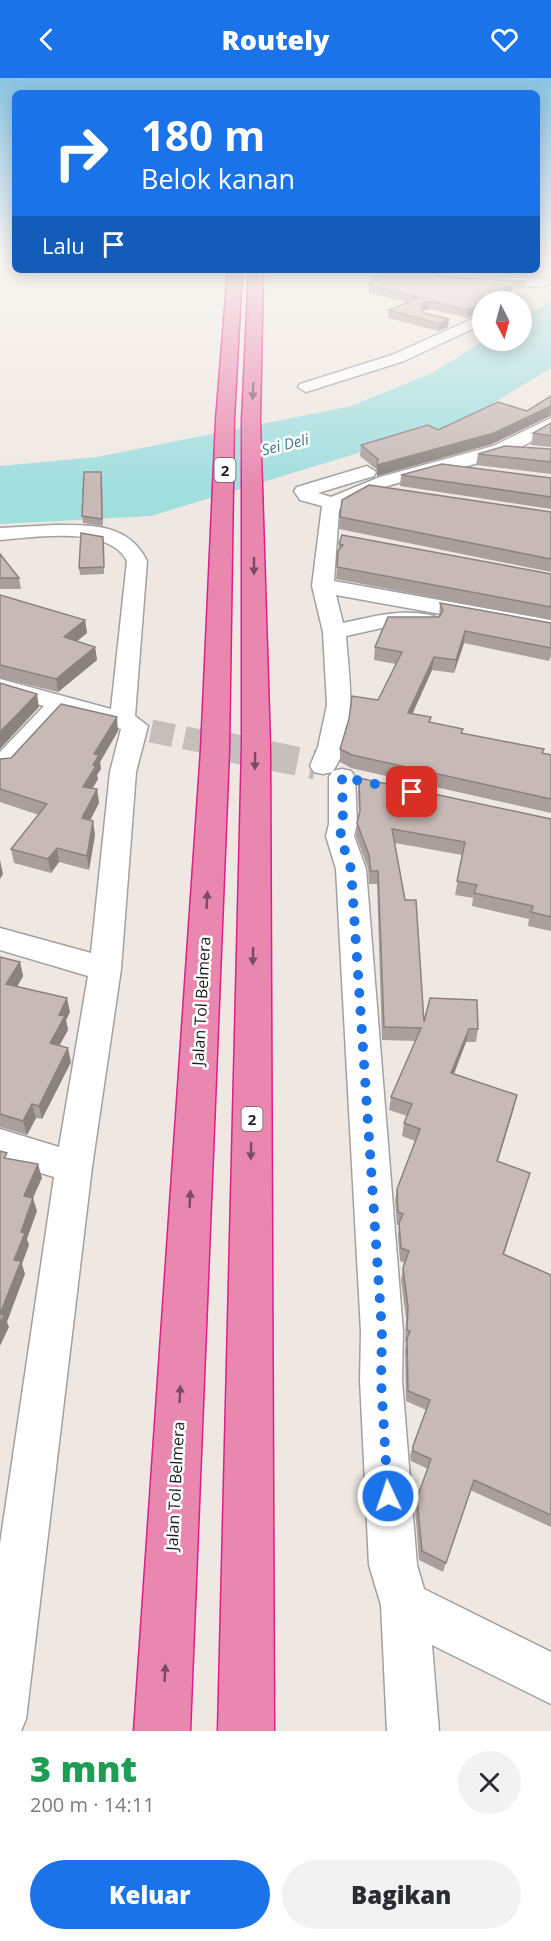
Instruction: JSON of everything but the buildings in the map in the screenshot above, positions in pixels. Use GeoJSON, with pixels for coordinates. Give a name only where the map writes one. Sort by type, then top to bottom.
{"type":"FeatureCollection","features":[{"type":"Feature","properties":{"kind":"highway","name":"Jalan Tol Belmera"},"geometry":{"type":"LineString","coordinates":[[231,334],[225,420],[239,513],[255,758],[246,1731]]}},
{"type":"Feature","properties":{"kind":"highway","name":"Jalan Tol Belmera"},"geometry":{"type":"LineString","coordinates":[[162,1731],[214,762],[239,513],[251,420],[254,334]]}},
{"type":"Feature","properties":{"kind":"street"},"geometry":{"type":"LineString","coordinates":[[306,387],[374,367],[448,334]]}},
{"type":"Feature","properties":{"kind":"street"},"geometry":{"type":"LineString","coordinates":[[333,503],[309,497],[304,490],[488,440],[550,404]]}},
{"type":"Feature","properties":{"kind":"street"},"geometry":{"type":"LineString","coordinates":[[413,1731],[405,1605],[393,1565],[381,1380],[382,1332],[351,881],[347,853],[340,836],[343,824],[337,773],[331,747],[339,705],[334,632],[323,586],[329,536],[329,510],[333,503],[365,489],[501,449],[551,423]]}},
{"type":"Feature","properties":{"kind":"street"},"geometry":{"type":"LineString","coordinates":[[501,449],[541,453]]}},
{"type":"Feature","properties":{"kind":"street"},"geometry":{"type":"LineString","coordinates":[[439,469],[482,474]]}},
{"type":"Feature","properties":{"kind":"street"},"geometry":{"type":"LineString","coordinates":[[365,489],[412,496]]}},
{"type":"Feature","properties":{"kind":"street"},"geometry":{"type":"LineString","coordinates":[[0,534],[81,531],[107,535],[122,541],[134,552],[137,561],[136,725],[123,772],[105,969],[74,1167],[0,1719]]}},
{"type":"Feature","properties":{"kind":"street"},"geometry":{"type":"LineString","coordinates":[[329,536],[352,541]]}},
{"type":"Feature","properties":{"kind":"street"},"geometry":{"type":"LineString","coordinates":[[0,552],[76,547],[122,541]]}},
{"type":"Feature","properties":{"kind":"street"},"geometry":{"type":"LineString","coordinates":[[323,586],[551,627]]}},
{"type":"Feature","properties":{"kind":"street"},"geometry":{"type":"LineString","coordinates":[[334,632],[396,618],[438,624]]}},
{"type":"Feature","properties":{"kind":"street"},"geometry":{"type":"LineString","coordinates":[[0,686],[136,725]]}},
{"type":"Feature","properties":{"kind":"street"},"geometry":{"type":"LineString","coordinates":[[3,764],[60,703]]}},
{"type":"Feature","properties":{"kind":"street"},"geometry":{"type":"LineString","coordinates":[[0,939],[105,969]]}},
{"type":"Feature","properties":{"kind":"street"},"geometry":{"type":"LineString","coordinates":[[0,1145],[74,1167]]}},
{"type":"Feature","properties":{"kind":"street"},"geometry":{"type":"LineString","coordinates":[[405,1605],[551,1679]]}},
{"type":"Feature","properties":{"kind":"water","name":"Sei Deli"},"geometry":{"type":"Polygon","coordinates":[[[532,334],[551,334],[551,368],[463,421],[151,516],[0,524],[0,466],[97,457],[351,406],[432,373],[472,348],[472,351],[532,351],[532,334]]]}},
{"type":"Feature","properties":{"kind":"tunnel"},"geometry":{"type":"LineString","coordinates":[[151,731],[235,748]]}},
{"type":"Feature","properties":{"kind":"tunnel"},"geometry":{"type":"LineString","coordinates":[[227,747],[316,765]]}},
{"type":"Feature","properties":{"kind":"route"},"geometry":{"type":"LineString","coordinates":[[388,1496],[381,1380],[382,1332],[351,869],[340,836],[343,824],[342,777],[412,792]]}}]}
